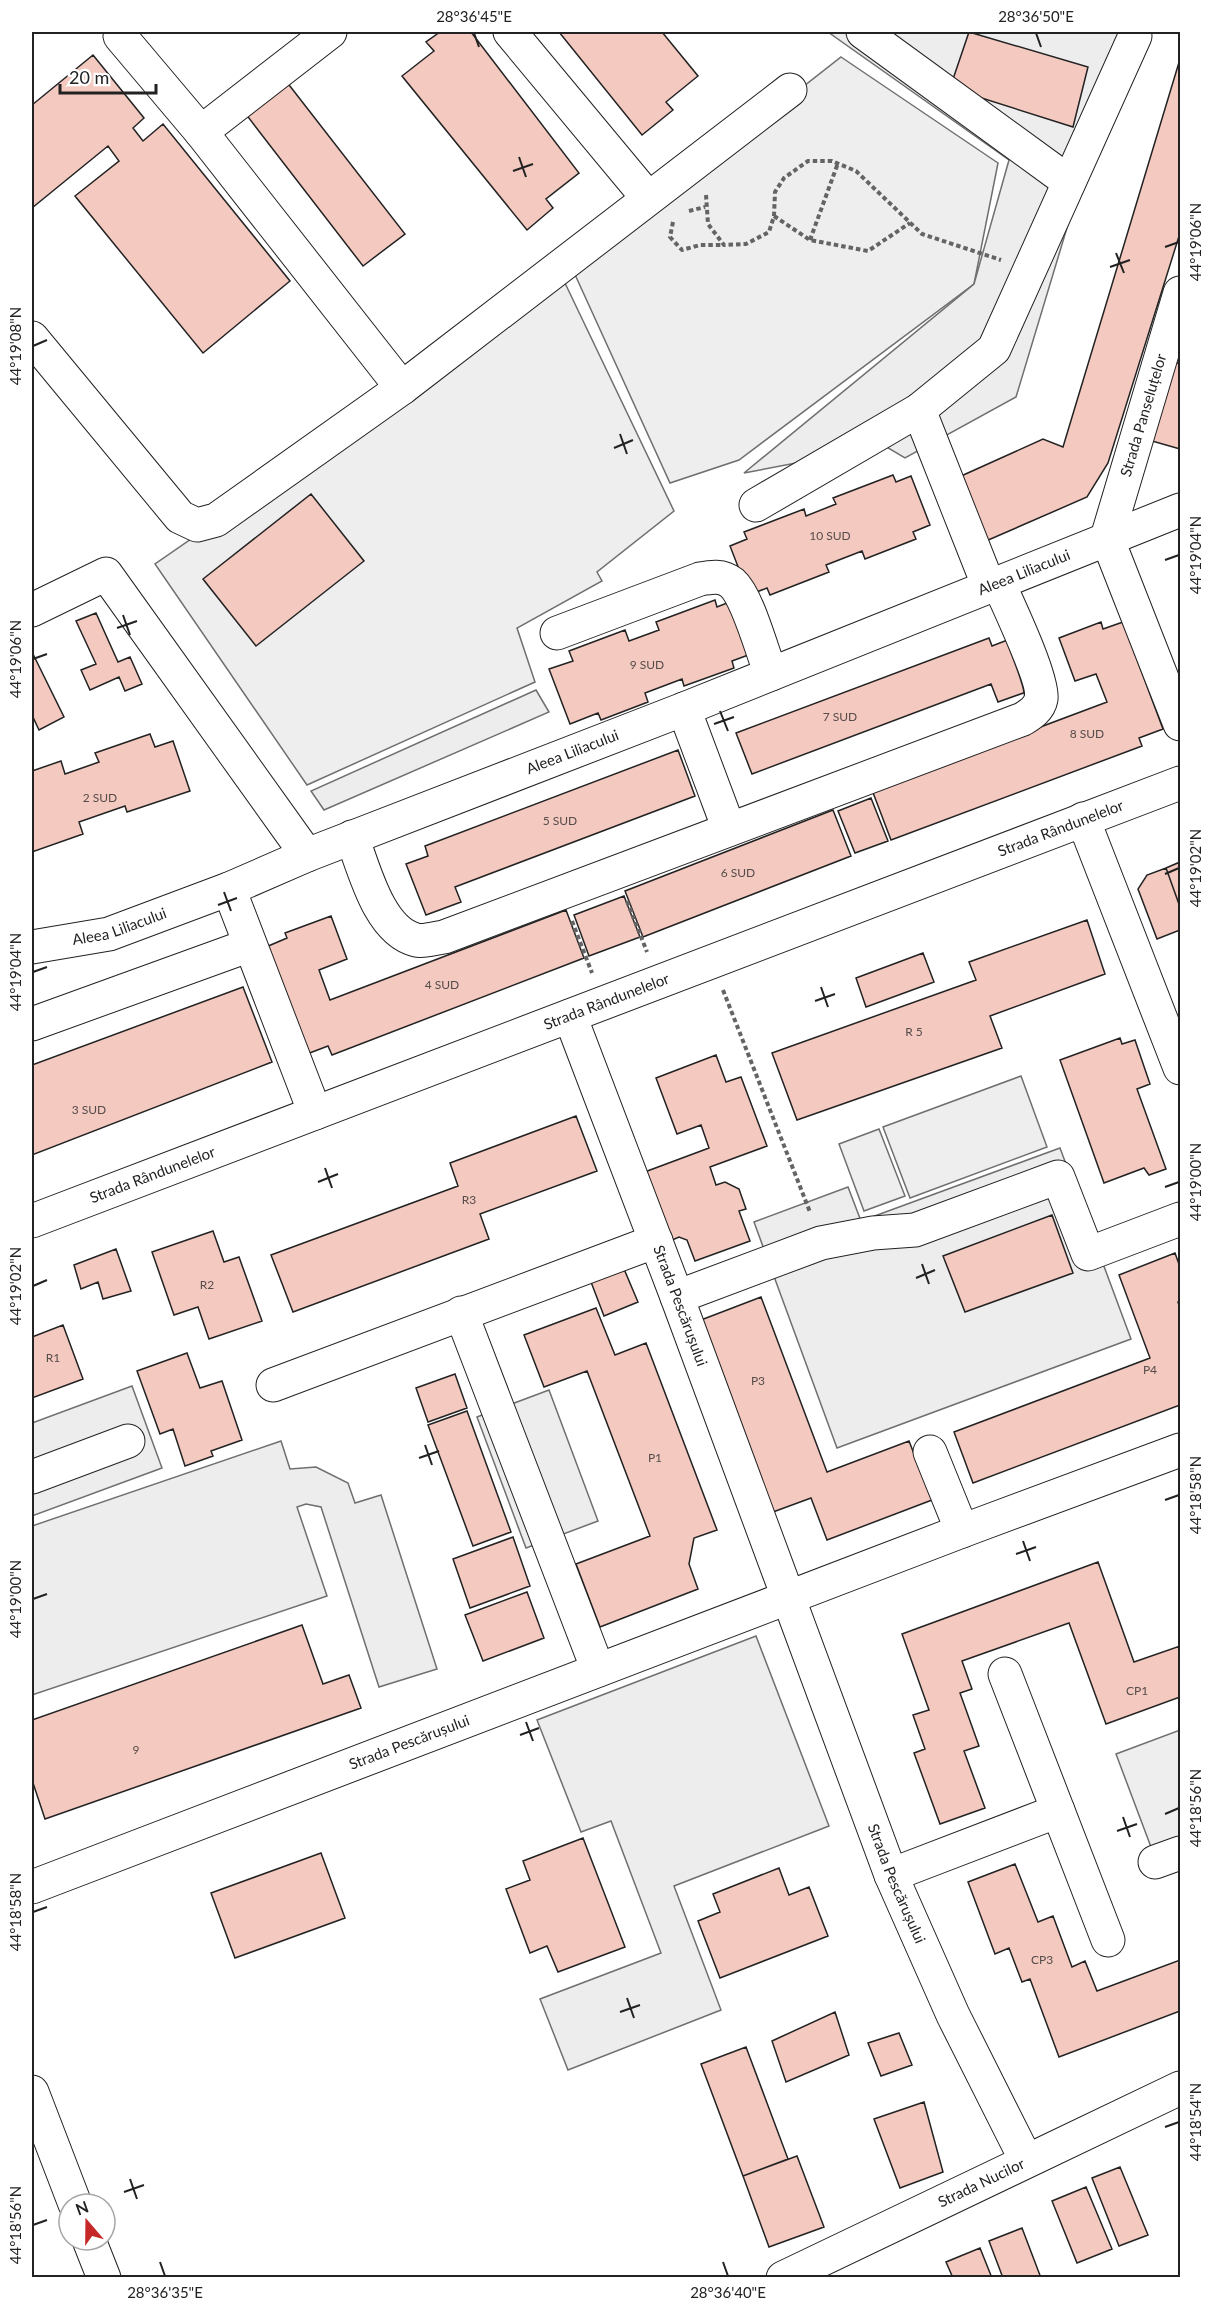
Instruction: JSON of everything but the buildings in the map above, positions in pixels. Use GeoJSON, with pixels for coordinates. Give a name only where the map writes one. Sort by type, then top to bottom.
{"type":"FeatureCollection","features":[{"type":"Feature","properties":{"kind":"street"},"geometry":{"type":"LineString","coordinates":[[201,132],[330,32]]}},
{"type":"Feature","properties":{"kind":"street"},"geometry":{"type":"LineString","coordinates":[[510,32],[648,198]]}},
{"type":"Feature","properties":{"kind":"street"},"geometry":{"type":"LineString","coordinates":[[863,32],[1069,182]]}},
{"type":"Feature","properties":{"kind":"street"},"geometry":{"type":"LineString","coordinates":[[756,505],[919,410],[994,349],[1069,182],[1130,33]]}},
{"type":"Feature","properties":{"kind":"street"},"geometry":{"type":"LineString","coordinates":[[121,34],[402,388]]}},
{"type":"Feature","properties":{"kind":"street"},"geometry":{"type":"LineString","coordinates":[[32,339],[180,517],[197,525],[216,520],[402,388],[790,90]]}},
{"type":"Feature","properties":{"kind":"street","name":"Strada Panseluțelor"},"geometry":{"type":"LineString","coordinates":[[1107,538],[1180,293]]}},
{"type":"Feature","properties":{"kind":"street"},"geometry":{"type":"LineString","coordinates":[[352,837],[379,907],[394,928],[417,940],[444,937],[1023,719],[1035,711],[1041,698],[1038,680],[919,410]]}},
{"type":"Feature","properties":{"kind":"street","name":"Aleea Liliacului"},"geometry":{"type":"LineString","coordinates":[[32,946],[109,934],[229,889],[352,837],[684,709],[1180,510]]}},
{"type":"Feature","properties":{"kind":"street"},"geometry":{"type":"LineString","coordinates":[[1107,538],[1180,724]]}},
{"type":"Feature","properties":{"kind":"street"},"geometry":{"type":"LineString","coordinates":[[32,609],[106,574],[307,855]]}},
{"type":"Feature","properties":{"kind":"street"},"geometry":{"type":"LineString","coordinates":[[557,633],[700,579],[717,576],[731,582],[741,595],[771,674]]}},
{"type":"Feature","properties":{"kind":"street"},"geometry":{"type":"LineString","coordinates":[[684,709],[729,829]]}},
{"type":"Feature","properties":{"kind":"street","name":"Strada Rândunelelor"},"geometry":{"type":"LineString","coordinates":[[32,1221],[1180,783]]}},
{"type":"Feature","properties":{"kind":"street"},"geometry":{"type":"LineString","coordinates":[[1083,819],[1180,1068]]}},
{"type":"Feature","properties":{"kind":"street"},"geometry":{"type":"LineString","coordinates":[[229,889],[315,1113]]}},
{"type":"Feature","properties":{"kind":"street"},"geometry":{"type":"LineString","coordinates":[[32,1024],[250,945]]}},
{"type":"Feature","properties":{"kind":"street","name":"Strada Pescărușului"},"geometry":{"type":"LineString","coordinates":[[570,1016],[677,1297],[891,1875],[953,2015],[1026,2160]]}},
{"type":"Feature","properties":{"kind":"street"},"geometry":{"type":"LineString","coordinates":[[677,1297],[821,1243],[873,1233],[915,1230],[1058,1177],[1088,1254],[1180,1219]]}},
{"type":"Feature","properties":{"kind":"street"},"geometry":{"type":"LineString","coordinates":[[273,1384],[656,1241]]}},
{"type":"Feature","properties":{"kind":"street"},"geometry":{"type":"LineString","coordinates":[[461,1313],[598,1670]]}},
{"type":"Feature","properties":{"kind":"street"},"geometry":{"type":"LineString","coordinates":[[32,1477],[128,1441]]}},
{"type":"Feature","properties":{"kind":"street","name":"Strada Pescărușului"},"geometry":{"type":"LineString","coordinates":[[32,1887],[962,1531],[1180,1450]]}},
{"type":"Feature","properties":{"kind":"street"},"geometry":{"type":"LineString","coordinates":[[930,1452],[962,1531]]}},
{"type":"Feature","properties":{"kind":"street"},"geometry":{"type":"LineString","coordinates":[[1005,1674],[1108,1940]]}},
{"type":"Feature","properties":{"kind":"street"},"geometry":{"type":"LineString","coordinates":[[891,1875],[1058,1811]]}},
{"type":"Feature","properties":{"kind":"street","name":"Strada Nucilor"},"geometry":{"type":"LineString","coordinates":[[783,2277],[1180,2088]]}},
{"type":"Feature","properties":{"kind":"street"},"geometry":{"type":"LineString","coordinates":[[32,2092],[70,2192]]}},
{"type":"Feature","properties":{"kind":"street"},"geometry":{"type":"LineString","coordinates":[[94,2252],[104,2277]]}},
{"type":"Feature","properties":{"kind":"path"},"geometry":{"type":"LineString","coordinates":[[708,152],[705,207],[708,224],[724,245]]}},
{"type":"Feature","properties":{"kind":"path"},"geometry":{"type":"LineString","coordinates":[[680,217],[672,223],[670,237],[682,250],[700,246],[746,244],[769,232],[774,216],[775,192],[784,178],[808,161],[832,160],[856,171],[922,234],[1030,269]]}},
{"type":"Feature","properties":{"kind":"path"},"geometry":{"type":"LineString","coordinates":[[810,240],[838,164]]}},
{"type":"Feature","properties":{"kind":"path"},"geometry":{"type":"LineString","coordinates":[[687,212],[705,207]]}},
{"type":"Feature","properties":{"kind":"path"},"geometry":{"type":"LineString","coordinates":[[774,216],[810,240],[868,251],[910,223]]}},
{"type":"Feature","properties":{"kind":"path"},"geometry":{"type":"LineString","coordinates":[[616,872],[650,959]]}},
{"type":"Feature","properties":{"kind":"path"},"geometry":{"type":"LineString","coordinates":[[561,893],[594,980]]}},
{"type":"Feature","properties":{"kind":"path"},"geometry":{"type":"LineString","coordinates":[[712,961],[821,1243]]}},
{"type":"Feature","properties":{"kind":"shaded area"},"geometry":{"type":"Polygon","coordinates":[[[828,32],[1126,32],[1016,397],[905,458],[885,446],[744,473],[974,284],[1009,160],[828,32]]]}},
{"type":"Feature","properties":{"kind":"shaded area"},"geometry":{"type":"Polygon","coordinates":[[[841,57],[998,163],[974,284],[739,460],[670,483],[572,268],[841,57]]]}},
{"type":"Feature","properties":{"kind":"shaded area"},"geometry":{"type":"Polygon","coordinates":[[[564,281],[674,511],[597,572],[602,581],[517,628],[535,682],[307,785],[155,564],[564,281]]]}},
{"type":"Feature","properties":{"kind":"shaded area"},"geometry":{"type":"Polygon","coordinates":[[[536,690],[549,712],[324,810],[311,791],[536,690]]]}},
{"type":"Feature","properties":{"kind":"shaded area"},"geometry":{"type":"Polygon","coordinates":[[[1021,1076],[1047,1147],[910,1198],[883,1127],[1021,1076]]]}},
{"type":"Feature","properties":{"kind":"shaded area"},"geometry":{"type":"Polygon","coordinates":[[[879,1129],[905,1196],[864,1211],[839,1144],[879,1129]]]}},
{"type":"Feature","properties":{"kind":"shaded area"},"geometry":{"type":"Polygon","coordinates":[[[1060,1148],[1131,1339],[837,1448],[754,1222],[848,1187],[861,1221],[1060,1148]]]}},
{"type":"Feature","properties":{"kind":"shaded area"},"geometry":{"type":"Polygon","coordinates":[[[132,1386],[162,1468],[32,1516],[32,1423],[132,1386]]]}},
{"type":"Feature","properties":{"kind":"shaded area"},"geometry":{"type":"Polygon","coordinates":[[[549,1390],[598,1521],[526,1548],[477,1417],[549,1390]]]}},
{"type":"Feature","properties":{"kind":"shaded area"},"geometry":{"type":"Polygon","coordinates":[[[281,1441],[290,1469],[316,1467],[348,1483],[355,1503],[381,1495],[437,1669],[379,1687],[321,1507],[306,1504],[297,1507],[327,1596],[32,1695],[32,1526],[281,1441]]]}},
{"type":"Feature","properties":{"kind":"shaded area"},"geometry":{"type":"Polygon","coordinates":[[[756,1636],[829,1826],[674,1886],[721,2010],[568,2070],[540,1999],[661,1953],[611,1821],[581,1832],[537,1720],[756,1636]]]}},
{"type":"Feature","properties":{"kind":"shaded area"},"geometry":{"type":"Polygon","coordinates":[[[1180,1730],[1180,1836],[1151,1847],[1116,1754],[1180,1730]]]}}]}
